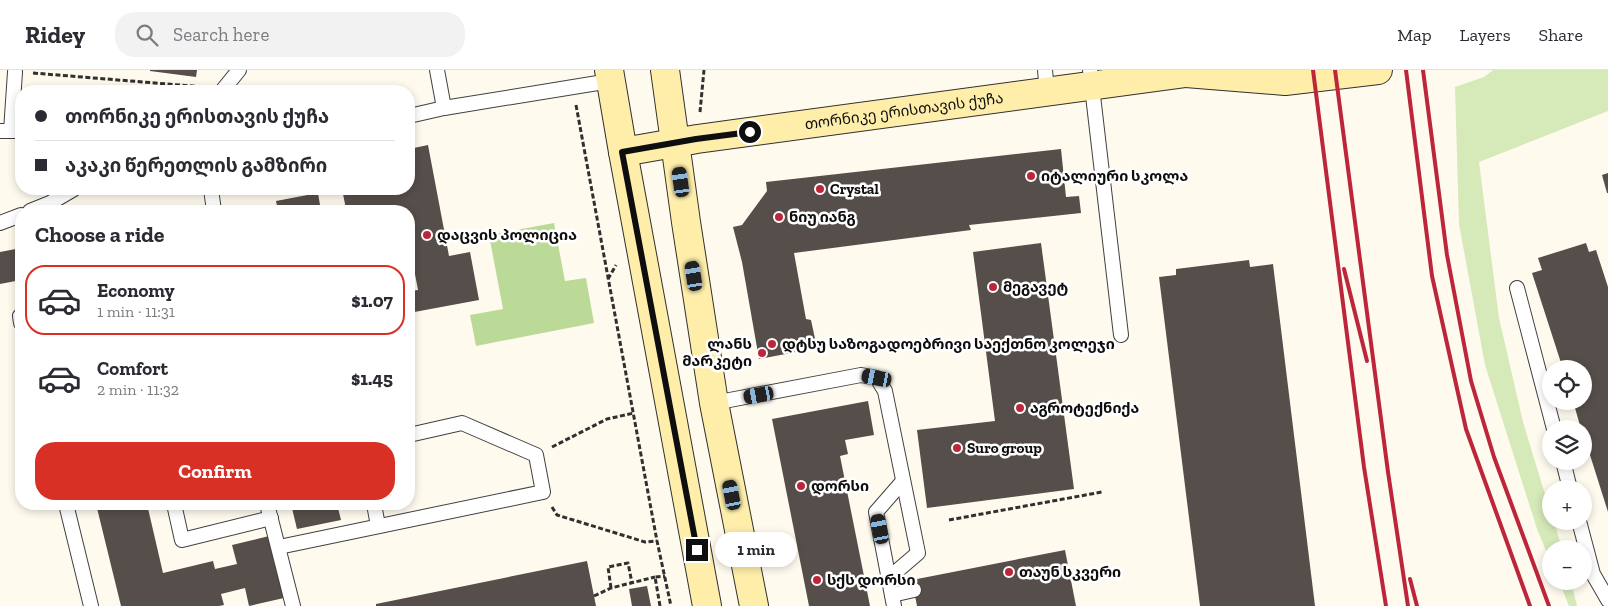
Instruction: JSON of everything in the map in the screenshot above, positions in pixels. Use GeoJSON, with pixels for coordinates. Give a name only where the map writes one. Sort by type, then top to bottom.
{"type":"FeatureCollection","features":[{"type":"Feature","properties":{"kind":"main road"},"geometry":{"type":"LineString","coordinates":[[665,70],[714,403],[754,606]]}},
{"type":"Feature","properties":{"kind":"main road","name":"თორნიკე ერისთავის ქუჩა"},"geometry":{"type":"LineString","coordinates":[[622,152],[1046,81],[1188,71],[1285,81],[1378,70]]}},
{"type":"Feature","properties":{"kind":"main road"},"geometry":{"type":"LineString","coordinates":[[610,75],[622,152],[707,606]]}},
{"type":"Feature","properties":{"kind":"lane"},"geometry":{"type":"LineString","coordinates":[[227,85],[239,70]]}},
{"type":"Feature","properties":{"kind":"lane"},"geometry":{"type":"LineString","coordinates":[[437,70],[444,108]]}},
{"type":"Feature","properties":{"kind":"lane"},"geometry":{"type":"LineString","coordinates":[[11,131],[15,72]]}},
{"type":"Feature","properties":{"kind":"lane"},"geometry":{"type":"LineString","coordinates":[[415,115],[573,86],[610,75]]}},
{"type":"Feature","properties":{"kind":"lane"},"geometry":{"type":"LineString","coordinates":[[1092,78],[1121,335]]}},
{"type":"Feature","properties":{"kind":"lane"},"geometry":{"type":"LineString","coordinates":[[45,205],[64,195]]}},
{"type":"Feature","properties":{"kind":"lane"},"geometry":{"type":"LineString","coordinates":[[0,223],[15,217]]}},
{"type":"Feature","properties":{"kind":"lane"},"geometry":{"type":"LineString","coordinates":[[1517,288],[1552,420]]}},
{"type":"Feature","properties":{"kind":"lane"},"geometry":{"type":"LineString","coordinates":[[714,403],[861,375],[877,378],[885,391],[918,553],[890,578]]}},
{"type":"Feature","properties":{"kind":"lane"},"geometry":{"type":"LineString","coordinates":[[279,547],[543,492],[536,455],[462,423],[415,434]]}},
{"type":"Feature","properties":{"kind":"lane"},"geometry":{"type":"LineString","coordinates":[[903,481],[876,512],[893,600],[914,590]]}},
{"type":"Feature","properties":{"kind":"lane"},"geometry":{"type":"LineString","coordinates":[[67,510],[91,606]]}},
{"type":"Feature","properties":{"kind":"lane"},"geometry":{"type":"LineString","coordinates":[[175,510],[182,540],[271,518]]}},
{"type":"Feature","properties":{"kind":"lane"},"geometry":{"type":"LineString","coordinates":[[269,510],[293,606]]}},
{"type":"Feature","properties":{"kind":"lane"},"geometry":{"type":"LineString","coordinates":[[375,510],[378,526]]}},
{"type":"Feature","properties":{"kind":"lane"},"geometry":{"type":"LineString","coordinates":[[1581,530],[1593,574],[1608,600]]}},
{"type":"Feature","properties":{"kind":"path"},"geometry":{"type":"LineString","coordinates":[[15,72],[165,85]]}},
{"type":"Feature","properties":{"kind":"path"},"geometry":{"type":"LineString","coordinates":[[573,86],[657,541],[671,606]]}},
{"type":"Feature","properties":{"kind":"path"},"geometry":{"type":"LineString","coordinates":[[536,455],[607,419],[634,413]]}},
{"type":"Feature","properties":{"kind":"path"},"geometry":{"type":"LineString","coordinates":[[543,492],[556,516],[645,542],[657,541]]}},
{"type":"Feature","properties":{"kind":"path"},"geometry":{"type":"LineString","coordinates":[[949,520],[1102,492]]}},
{"type":"Feature","properties":{"kind":"path"},"geometry":{"type":"LineString","coordinates":[[611,588],[608,567],[628,563],[632,584]]}},
{"type":"Feature","properties":{"kind":"path"},"geometry":{"type":"LineString","coordinates":[[594,596],[611,588],[665,576]]}},
{"type":"Feature","properties":{"kind":"path"},"geometry":{"type":"LineString","coordinates":[[655,578],[660,606]]}},
{"type":"Feature","properties":{"kind":"green space"},"geometry":{"type":"Polygon","coordinates":[[[1493,70],[1608,70],[1608,111],[1479,162],[1499,318],[1523,422],[1542,484],[1542,530],[1557,530],[1559,540],[1542,541],[1537,529],[1485,365],[1459,224],[1455,87],[1484,77],[1493,70]]]}},
{"type":"Feature","properties":{"kind":"green space"},"geometry":{"type":"Polygon","coordinates":[[[554,223],[565,281],[586,278],[594,323],[476,346],[470,315],[503,309],[489,235],[554,223]]]}},
{"type":"Feature","properties":{"kind":"green space"},"geometry":{"type":"Polygon","coordinates":[[[1563,590],[1573,590],[1577,606],[1569,606],[1563,590]]]}},
{"type":"Feature","properties":{"kind":"building"},"geometry":{"type":"Polygon","coordinates":[[[150,70],[197,70],[196,77],[150,70]]]}},
{"type":"Feature","properties":{"kind":"building"},"geometry":{"type":"Polygon","coordinates":[[[428,145],[449,256],[470,252],[479,300],[415,312],[415,290],[418,290],[415,274],[415,205],[345,205],[343,195],[415,195],[415,148],[428,145]]]}},
{"type":"Feature","properties":{"kind":"building"},"geometry":{"type":"Polygon","coordinates":[[[1061,149],[1066,197],[1079,196],[1081,213],[969,225],[971,230],[794,253],[806,319],[811,320],[817,348],[759,359],[742,262],[733,227],[742,225],[767,191],[766,182],[1061,149]]]}},
{"type":"Feature","properties":{"kind":"building"},"geometry":{"type":"Polygon","coordinates":[[[1608,173],[1608,193],[1607,193],[1602,175],[1608,173]]]}},
{"type":"Feature","properties":{"kind":"building"},"geometry":{"type":"Polygon","coordinates":[[[308,195],[318,195],[320,205],[277,205],[276,201],[308,195]]]}},
{"type":"Feature","properties":{"kind":"building"},"geometry":{"type":"Polygon","coordinates":[[[1041,243],[1074,489],[927,508],[917,430],[995,421],[973,252],[1041,243]]]}},
{"type":"Feature","properties":{"kind":"building"},"geometry":{"type":"Polygon","coordinates":[[[1586,243],[1589,252],[1596,250],[1608,287],[1608,512],[1592,461],[1592,420],[1578,420],[1576,410],[1592,410],[1592,360],[1560,360],[1532,273],[1542,270],[1538,258],[1586,243]]]}},
{"type":"Feature","properties":{"kind":"building"},"geometry":{"type":"Polygon","coordinates":[[[15,249],[15,281],[0,284],[0,252],[15,249]]]}},
{"type":"Feature","properties":{"kind":"building"},"geometry":{"type":"Polygon","coordinates":[[[1249,260],[1250,267],[1273,264],[1315,606],[1200,606],[1159,277],[1176,275],[1176,269],[1249,260]]]}},
{"type":"Feature","properties":{"kind":"building"},"geometry":{"type":"Polygon","coordinates":[[[868,401],[874,435],[845,440],[848,454],[840,456],[870,606],[809,606],[772,419],[868,401]]]}},
{"type":"Feature","properties":{"kind":"building"},"geometry":{"type":"Polygon","coordinates":[[[97,510],[148,510],[163,573],[213,561],[215,569],[237,564],[232,545],[269,536],[284,598],[249,606],[245,588],[221,594],[224,605],[219,606],[121,606],[97,510]]]}},
{"type":"Feature","properties":{"kind":"building"},"geometry":{"type":"Polygon","coordinates":[[[292,510],[338,510],[341,520],[297,529],[292,510]]]}},
{"type":"Feature","properties":{"kind":"building","name":"თაუნ სკვერი"},"geometry":{"type":"Polygon","coordinates":[[[1065,550],[1076,606],[917,606],[912,580],[1065,550]]]}},
{"type":"Feature","properties":{"kind":"building"},"geometry":{"type":"Polygon","coordinates":[[[587,561],[596,606],[376,606],[376,604],[587,561]]]}},
{"type":"Feature","properties":{"kind":"building"},"geometry":{"type":"Polygon","coordinates":[[[647,586],[651,606],[632,606],[629,589],[647,586]]]}},
{"type":"Feature","properties":{"kind":"railway"},"geometry":{"type":"LineString","coordinates":[[1313,70],[1364,467],[1386,606]]}},
{"type":"Feature","properties":{"kind":"railway"},"geometry":{"type":"LineString","coordinates":[[1335,70],[1388,472],[1408,606]]}},
{"type":"Feature","properties":{"kind":"railway"},"geometry":{"type":"LineString","coordinates":[[1406,70],[1432,276],[1466,429],[1530,606]]}},
{"type":"Feature","properties":{"kind":"railway"},"geometry":{"type":"LineString","coordinates":[[1423,70],[1447,255],[1471,381],[1494,457],[1549,606]]}},
{"type":"Feature","properties":{"kind":"railway"},"geometry":{"type":"LineString","coordinates":[[1344,269],[1367,361]]}},
{"type":"Feature","properties":{"kind":"railway"},"geometry":{"type":"LineString","coordinates":[[1410,579],[1417,606]]}},
{"type":"Feature","properties":{"kind":"place","name":"იტალიური სკოლა"},"geometry":{"type":"Point","coordinates":[1031,176]}},
{"type":"Feature","properties":{"kind":"place","name":"Crystal"},"geometry":{"type":"Point","coordinates":[820,189]}},
{"type":"Feature","properties":{"kind":"place","name":"ნიუ იანგ"},"geometry":{"type":"Point","coordinates":[779,217]}},
{"type":"Feature","properties":{"kind":"place","name":"დაცვის პოლიცია"},"geometry":{"type":"Point","coordinates":[427,235]}},
{"type":"Feature","properties":{"kind":"place","name":"მეგავეტ"},"geometry":{"type":"Point","coordinates":[993,287]}},
{"type":"Feature","properties":{"kind":"place","name":"დტსუ საზოგადოებრივი საექთნო კოლეჯი"},"geometry":{"type":"Point","coordinates":[772,344]}},
{"type":"Feature","properties":{"kind":"place","name":"ლანს მარკეტი"},"geometry":{"type":"Point","coordinates":[762,353]}},
{"type":"Feature","properties":{"kind":"place","name":"აგროტექნიქა"},"geometry":{"type":"Point","coordinates":[1020,408]}},
{"type":"Feature","properties":{"kind":"place","name":"Suro group"},"geometry":{"type":"Point","coordinates":[957,448]}},
{"type":"Feature","properties":{"kind":"place","name":"დორსი"},"geometry":{"type":"Point","coordinates":[801,486]}},
{"type":"Feature","properties":{"kind":"place","name":"თაუნ სკვერი"},"geometry":{"type":"Point","coordinates":[1009,572]}},
{"type":"Feature","properties":{"kind":"place","name":"სქს დორსი"},"geometry":{"type":"Point","coordinates":[817,580]}},
{"type":"Feature","properties":{"kind":"route"},"geometry":{"type":"LineString","coordinates":[[697,550],[622,152],[750,132]]}}]}
